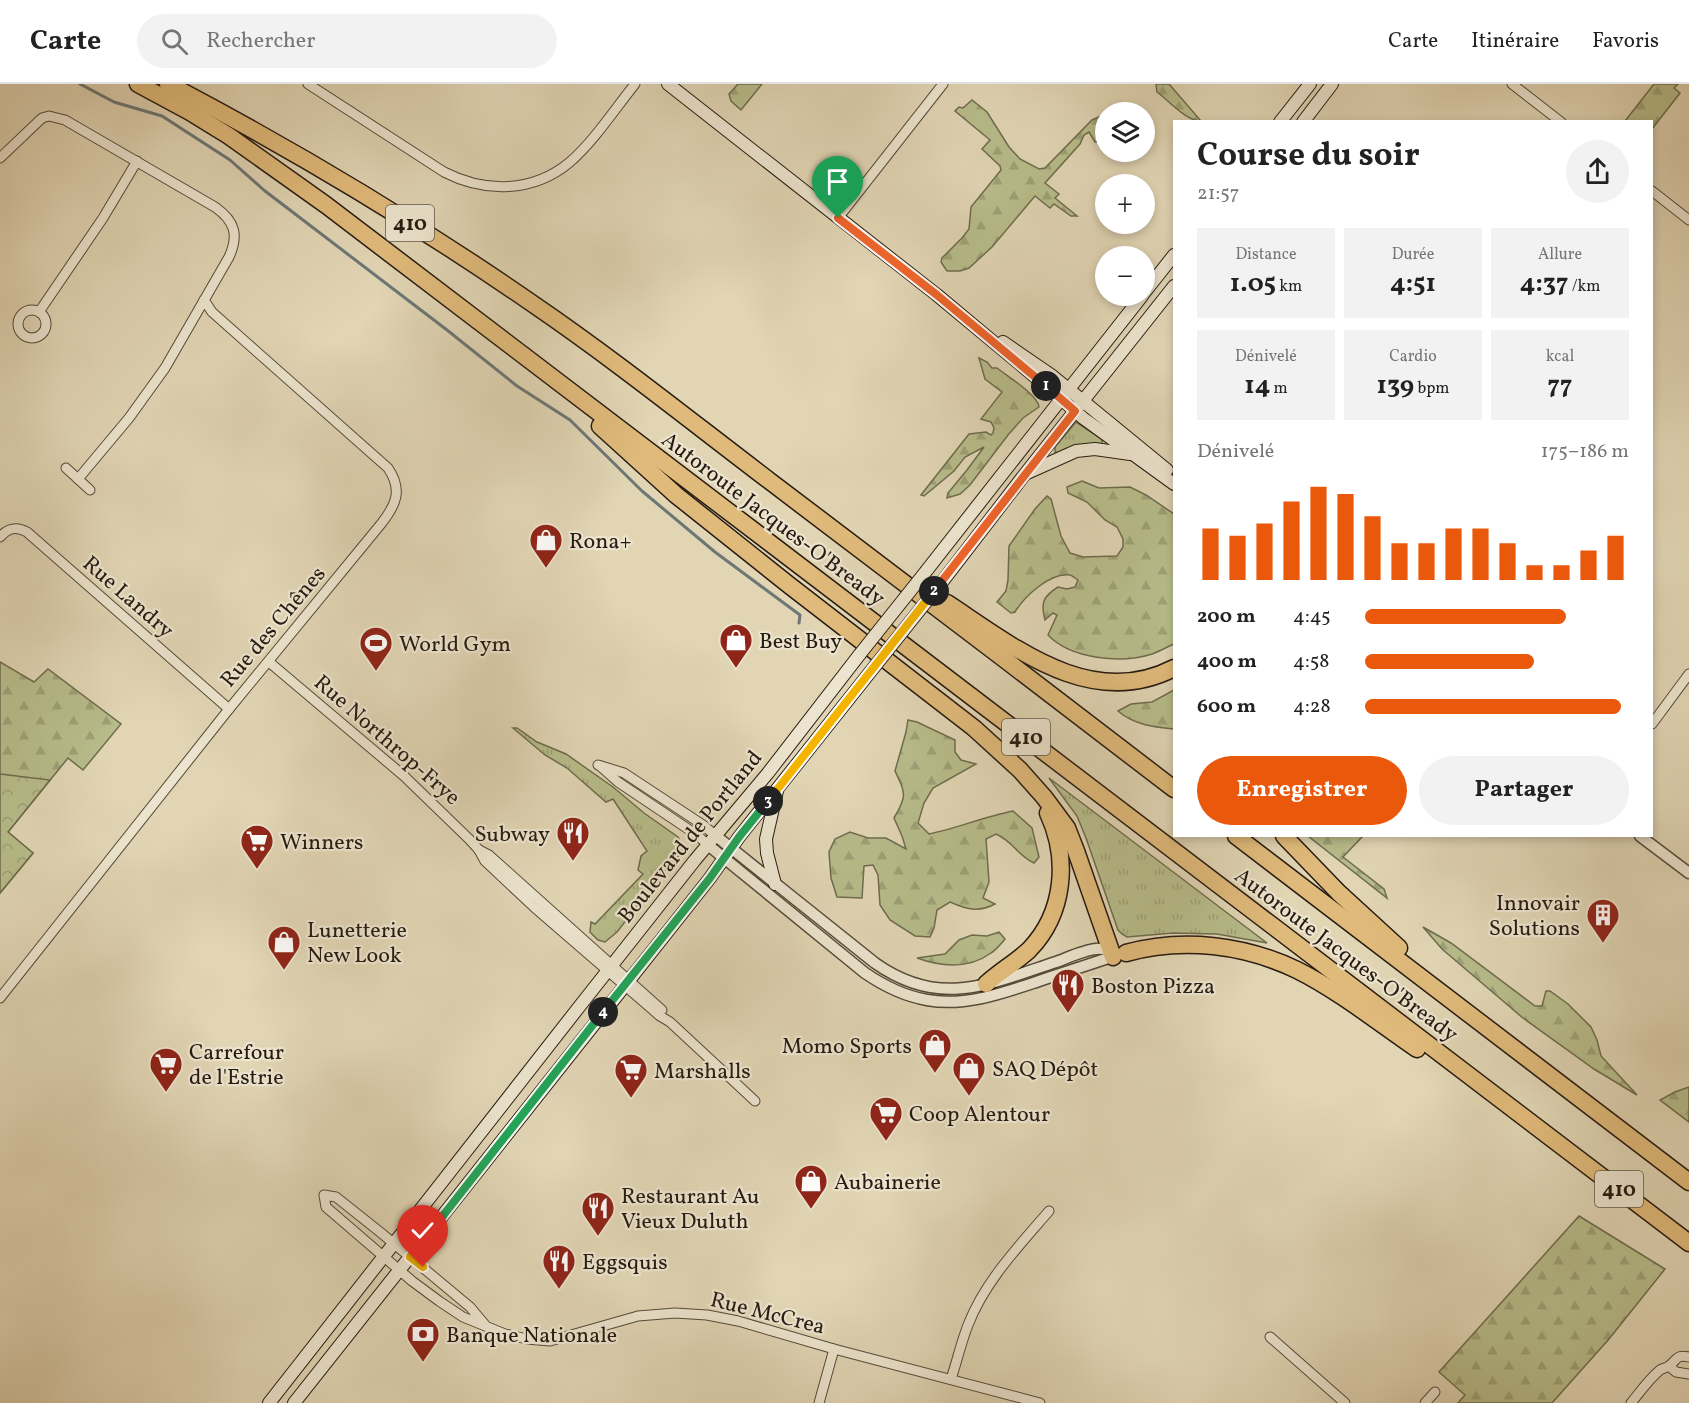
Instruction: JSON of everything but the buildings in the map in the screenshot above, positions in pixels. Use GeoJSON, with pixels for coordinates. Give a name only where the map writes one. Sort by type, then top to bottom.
{"type":"FeatureCollection","features":[{"type":"Feature","properties":{"kind":"highway","name":"Autoroute Jacques-O'Bready"},"geometry":{"type":"LineString","coordinates":[[138,84],[197,116],[253,152],[336,212],[1689,1243]]}},
{"type":"Feature","properties":{"kind":"highway","name":"Autoroute Jacques-O'Bready"},"geometry":{"type":"LineString","coordinates":[[168,84],[331,174],[392,211],[584,340],[1173,788]]}},
{"type":"Feature","properties":{"kind":"highway"},"geometry":{"type":"LineString","coordinates":[[503,340],[676,495],[974,728],[1020,770],[1067,828],[1116,953],[1165,945],[1200,945],[1245,952],[1289,967],[1328,988],[1548,1136]]}},
{"type":"Feature","properties":{"kind":"highway"},"geometry":{"type":"LineString","coordinates":[[820,519],[1011,645],[1065,673],[1092,681],[1124,683],[1144,680],[1173,668]]}},
{"type":"Feature","properties":{"kind":"highway"},"geometry":{"type":"LineString","coordinates":[[986,984],[1034,945],[1051,917],[1060,887],[1061,859],[1056,833],[1042,803],[1020,770]]}},
{"type":"Feature","properties":{"kind":"highway","name":"Autoroute Jacques-O'Bready"},"geometry":{"type":"LineString","coordinates":[[1237,837],[1689,1182]]}},
{"type":"Feature","properties":{"kind":"highway"},"geometry":{"type":"LineString","coordinates":[[1285,837],[1339,892],[1463,1008]]}},
{"type":"Feature","properties":{"kind":"main road"},"geometry":{"type":"LineString","coordinates":[[668,84],[937,295],[1051,375],[1065,394],[1131,454],[1173,483]]}},
{"type":"Feature","properties":{"kind":"main road"},"geometry":{"type":"LineString","coordinates":[[1283,120],[1310,84]]}},
{"type":"Feature","properties":{"kind":"main road"},"geometry":{"type":"LineString","coordinates":[[1305,120],[1332,84]]}},
{"type":"Feature","properties":{"kind":"main road","name":"Boulevard de Portland"},"geometry":{"type":"LineString","coordinates":[[1155,279],[1173,256]]}},
{"type":"Feature","properties":{"kind":"main road","name":"Boulevard de Portland"},"geometry":{"type":"LineString","coordinates":[[294,1403],[710,878],[1173,287]]}},
{"type":"Feature","properties":{"kind":"main road","name":"Boulevard de Portland"},"geometry":{"type":"LineString","coordinates":[[269,1403],[610,968],[768,773],[1134,306]]}},
{"type":"Feature","properties":{"kind":"main road"},"geometry":{"type":"LineString","coordinates":[[1079,407],[1173,476]]}},
{"type":"Feature","properties":{"kind":"main road"},"geometry":{"type":"LineString","coordinates":[[1026,474],[1076,451],[1095,449],[1131,454]]}},
{"type":"Feature","properties":{"kind":"main road"},"geometry":{"type":"LineString","coordinates":[[775,884],[766,839],[778,789]]}},
{"type":"Feature","properties":{"kind":"street"},"geometry":{"type":"LineString","coordinates":[[308,84],[444,172],[479,185],[501,187],[522,185],[547,177],[568,163],[586,145],[635,84]]}},
{"type":"Feature","properties":{"kind":"street"},"geometry":{"type":"LineString","coordinates":[[838,218],[943,84]]}},
{"type":"Feature","properties":{"kind":"street"},"geometry":{"type":"LineString","coordinates":[[1512,84],[1558,120]]}},
{"type":"Feature","properties":{"kind":"street"},"geometry":{"type":"LineString","coordinates":[[0,158],[42,118],[49,116],[65,120],[215,207],[228,218],[234,232],[233,248],[153,385],[129,418],[78,479]]}},
{"type":"Feature","properties":{"kind":"street"},"geometry":{"type":"LineString","coordinates":[[39,312],[103,218],[137,161]]}},
{"type":"Feature","properties":{"kind":"street"},"geometry":{"type":"LineString","coordinates":[[1653,192],[1689,220]]}},
{"type":"Feature","properties":{"kind":"street","name":"Rue des Chênes"},"geometry":{"type":"LineString","coordinates":[[0,998],[229,709],[388,515],[395,501],[396,483],[388,468],[212,312],[204,300]]}},
{"type":"Feature","properties":{"kind":"street"},"geometry":{"type":"LineString","coordinates":[[66,468],[90,490]]}},
{"type":"Feature","properties":{"kind":"street","name":"Rue Landry"},"geometry":{"type":"LineString","coordinates":[[0,537],[6,531],[15,528],[27,532],[229,709]]}},
{"type":"Feature","properties":{"kind":"street","name":"Rue Northrop-Frye"},"geometry":{"type":"LineString","coordinates":[[269,662],[404,776],[470,838],[485,861],[534,907],[626,982],[660,1016],[755,1101]]}},
{"type":"Feature","properties":{"kind":"street"},"geometry":{"type":"LineString","coordinates":[[1653,723],[1689,674]]}},
{"type":"Feature","properties":{"kind":"street"},"geometry":{"type":"LineString","coordinates":[[712,840],[697,835],[618,782],[598,765],[624,772],[703,825],[712,840],[727,854],[865,973],[886,987],[932,1001],[949,1002],[986,997],[1116,953]]}},
{"type":"Feature","properties":{"kind":"street"},"geometry":{"type":"LineString","coordinates":[[1641,837],[1689,873]]}},
{"type":"Feature","properties":{"kind":"street"},"geometry":{"type":"LineString","coordinates":[[727,854],[775,884],[875,963],[897,977],[920,986],[959,989],[986,984],[1096,949],[1116,953]]}},
{"type":"Feature","properties":{"kind":"street","name":"Rue McCrea"},"geometry":{"type":"LineString","coordinates":[[394,1243],[336,1197],[324,1195],[326,1207],[383,1257],[439,1301],[463,1317],[516,1337],[550,1341],[638,1316],[663,1313],[690,1314],[738,1321],[834,1349],[1040,1403]]}},
{"type":"Feature","properties":{"kind":"street"},"geometry":{"type":"LineString","coordinates":[[951,1379],[968,1326],[982,1296],[1002,1266],[1049,1211]]}},
{"type":"Feature","properties":{"kind":"street"},"geometry":{"type":"LineString","coordinates":[[394,1243],[470,1307],[486,1326]]}},
{"type":"Feature","properties":{"kind":"street"},"geometry":{"type":"LineString","coordinates":[[1270,1337],[1345,1403]]}},
{"type":"Feature","properties":{"kind":"street"},"geometry":{"type":"LineString","coordinates":[[819,1403],[834,1349]]}},
{"type":"Feature","properties":{"kind":"street"},"geometry":{"type":"LineString","coordinates":[[1631,1403],[1656,1374],[1669,1366],[1674,1359],[1689,1357]]}},
{"type":"Feature","properties":{"kind":"street"},"geometry":{"type":"LineString","coordinates":[[1669,1366],[1676,1371],[1689,1374]]}},
{"type":"Feature","properties":{"kind":"street"},"geometry":{"type":"LineString","coordinates":[[1425,1403],[1435,1392]]}},
{"type":"Feature","properties":{"kind":"green space"},"geometry":{"type":"Polygon","coordinates":[[[738,84],[762,84],[741,110],[731,101],[729,94],[738,84]]]}},
{"type":"Feature","properties":{"kind":"green space"},"geometry":{"type":"Polygon","coordinates":[[[1156,84],[1169,84],[1200,120],[1190,118],[1157,92],[1156,84]]]}},
{"type":"Feature","properties":{"kind":"green space"},"geometry":{"type":"Polygon","coordinates":[[[1654,84],[1678,84],[1674,88],[1680,93],[1653,128],[1653,120],[1626,120],[1654,84]]]}},
{"type":"Feature","properties":{"kind":"green space"},"geometry":{"type":"Polygon","coordinates":[[[972,100],[987,112],[1009,147],[1020,159],[1039,169],[1045,168],[1095,119],[1095,142],[1089,132],[1084,135],[1080,144],[1045,183],[1059,194],[1055,198],[1077,216],[1071,216],[1054,204],[1050,208],[1035,196],[992,247],[969,268],[947,271],[941,262],[942,258],[969,229],[971,207],[1001,170],[1000,166],[982,149],[990,140],[955,111],[959,107],[963,108],[972,100]]]}},
{"type":"Feature","properties":{"kind":"green space"},"geometry":{"type":"Polygon","coordinates":[[[979,358],[1021,386],[1033,397],[1039,407],[1023,418],[970,485],[960,494],[947,498],[948,493],[984,447],[965,457],[954,471],[924,496],[921,495],[969,434],[986,432],[991,435],[993,433],[994,428],[991,422],[981,419],[1002,392],[985,379],[979,358]]]}},
{"type":"Feature","properties":{"kind":"green space"},"geometry":{"type":"Polygon","coordinates":[[[1076,422],[1102,439],[1102,444],[1055,452],[1055,447],[1076,422]]]}},
{"type":"Feature","properties":{"kind":"green space"},"geometry":{"type":"Polygon","coordinates":[[[1082,481],[1099,488],[1130,487],[1173,513],[1173,644],[1140,657],[1112,659],[1083,654],[1058,643],[1048,635],[1057,615],[1053,613],[1045,620],[1043,604],[1049,593],[1058,587],[1067,589],[1075,587],[1078,580],[1070,575],[1054,577],[1046,581],[1025,599],[1015,612],[1011,613],[997,602],[1006,591],[1009,546],[1047,496],[1051,499],[1061,536],[1070,553],[1083,557],[1117,556],[1123,547],[1123,539],[1117,527],[1105,520],[1087,502],[1068,493],[1067,487],[1082,481]]]}},
{"type":"Feature","properties":{"kind":"green space"},"geometry":{"type":"Polygon","coordinates":[[[0,662],[34,682],[48,669],[121,724],[83,770],[68,758],[8,832],[33,853],[0,893],[0,662]]]}},
{"type":"Feature","properties":{"kind":"green space"},"geometry":{"type":"Polygon","coordinates":[[[1173,691],[1173,729],[1137,722],[1118,711],[1131,704],[1152,702],[1173,691]]]}},
{"type":"Feature","properties":{"kind":"green space"},"geometry":{"type":"Polygon","coordinates":[[[908,720],[955,740],[955,752],[961,760],[976,764],[933,788],[924,803],[918,823],[929,834],[1013,811],[1032,828],[1039,857],[1034,863],[996,834],[986,839],[989,882],[983,898],[995,904],[972,909],[950,902],[937,910],[930,937],[915,936],[890,920],[880,905],[878,875],[873,865],[864,866],[862,898],[837,897],[831,878],[829,852],[835,839],[850,832],[868,838],[886,838],[906,849],[894,818],[904,795],[895,771],[908,720]]]}},
{"type":"Feature","properties":{"kind":"green space"},"geometry":{"type":"Polygon","coordinates":[[[513,728],[517,728],[537,742],[566,754],[613,787],[678,837],[683,848],[617,932],[605,942],[598,940],[590,932],[591,922],[595,924],[643,874],[638,870],[641,856],[647,851],[613,799],[606,802],[567,768],[545,755],[513,728]]]}},
{"type":"Feature","properties":{"kind":"green space"},"geometry":{"type":"Polygon","coordinates":[[[0,774],[50,780],[8,832],[33,853],[0,893],[0,774]]]}},
{"type":"Feature","properties":{"kind":"green space"},"geometry":{"type":"Polygon","coordinates":[[[1049,778],[1267,943],[1217,934],[1173,933],[1127,937],[1122,934],[1118,930],[1077,816],[1049,778]]]}},
{"type":"Feature","properties":{"kind":"green space"},"geometry":{"type":"Polygon","coordinates":[[[1309,837],[1362,837],[1343,857],[1384,889],[1387,898],[1309,837]]]}},
{"type":"Feature","properties":{"kind":"green space"},"geometry":{"type":"Polygon","coordinates":[[[1423,927],[1451,943],[1535,1006],[1542,1006],[1546,991],[1550,991],[1568,1004],[1591,1027],[1601,1056],[1637,1095],[1594,1069],[1523,1018],[1442,949],[1423,927]]]}},
{"type":"Feature","properties":{"kind":"green space"},"geometry":{"type":"Polygon","coordinates":[[[999,932],[1005,939],[1002,943],[993,952],[974,962],[946,965],[917,958],[945,954],[959,940],[972,935],[987,936],[999,932]]]}},
{"type":"Feature","properties":{"kind":"green space"},"geometry":{"type":"Polygon","coordinates":[[[1689,1087],[1689,1122],[1660,1100],[1689,1087]]]}},
{"type":"Feature","properties":{"kind":"green space"},"geometry":{"type":"Polygon","coordinates":[[[1579,1216],[1665,1269],[1609,1339],[1552,1403],[1458,1403],[1465,1395],[1439,1372],[1579,1216]]]}},
{"type":"Feature","properties":{"kind":"waterway"},"geometry":{"type":"LineString","coordinates":[[80,84],[114,102],[162,116],[230,160],[265,191],[517,386],[570,420],[642,491],[715,552],[800,615],[799,623]]}},
{"type":"Feature","properties":{"kind":"place","name":"Rona+"},"geometry":{"type":"Point","coordinates":[546,569]}},
{"type":"Feature","properties":{"kind":"place","name":"Best Buy"},"geometry":{"type":"Point","coordinates":[736,669]}},
{"type":"Feature","properties":{"kind":"place","name":"World Gym"},"geometry":{"type":"Point","coordinates":[376,672]}},
{"type":"Feature","properties":{"kind":"place","name":"Subway"},"geometry":{"type":"Point","coordinates":[573,862]}},
{"type":"Feature","properties":{"kind":"place","name":"Winners"},"geometry":{"type":"Point","coordinates":[257,870]}},
{"type":"Feature","properties":{"kind":"place","name":"Innovair Solutions"},"geometry":{"type":"Point","coordinates":[1603,944]}},
{"type":"Feature","properties":{"kind":"place","name":"Lunetterie New Look"},"geometry":{"type":"Point","coordinates":[284,971]}},
{"type":"Feature","properties":{"kind":"place","name":"Boston Pizza"},"geometry":{"type":"Point","coordinates":[1068,1014]}},
{"type":"Feature","properties":{"kind":"place","name":"Momo Sports"},"geometry":{"type":"Point","coordinates":[935,1074]}},
{"type":"Feature","properties":{"kind":"place","name":"Carrefour de l'Estrie"},"geometry":{"type":"Point","coordinates":[166,1093]}},
{"type":"Feature","properties":{"kind":"place","name":"SAQ Dépôt"},"geometry":{"type":"Point","coordinates":[969,1097]}},
{"type":"Feature","properties":{"kind":"place","name":"Marshalls"},"geometry":{"type":"Point","coordinates":[631,1099]}},
{"type":"Feature","properties":{"kind":"place","name":"Coop Alentour"},"geometry":{"type":"Point","coordinates":[886,1142]}},
{"type":"Feature","properties":{"kind":"place","name":"Aubainerie"},"geometry":{"type":"Point","coordinates":[811,1210]}},
{"type":"Feature","properties":{"kind":"place","name":"Restaurant Au Vieux Duluth"},"geometry":{"type":"Point","coordinates":[598,1237]}},
{"type":"Feature","properties":{"kind":"place","name":"Eggsquis"},"geometry":{"type":"Point","coordinates":[559,1290]}},
{"type":"Feature","properties":{"kind":"place","name":"Banque Nationale"},"geometry":{"type":"Point","coordinates":[423,1363]}},
{"type":"Feature","properties":{"kind":"route"},"geometry":{"type":"LineString","coordinates":[[423,1267],[410,1257],[1075,411],[937,295],[838,218]]}}]}
